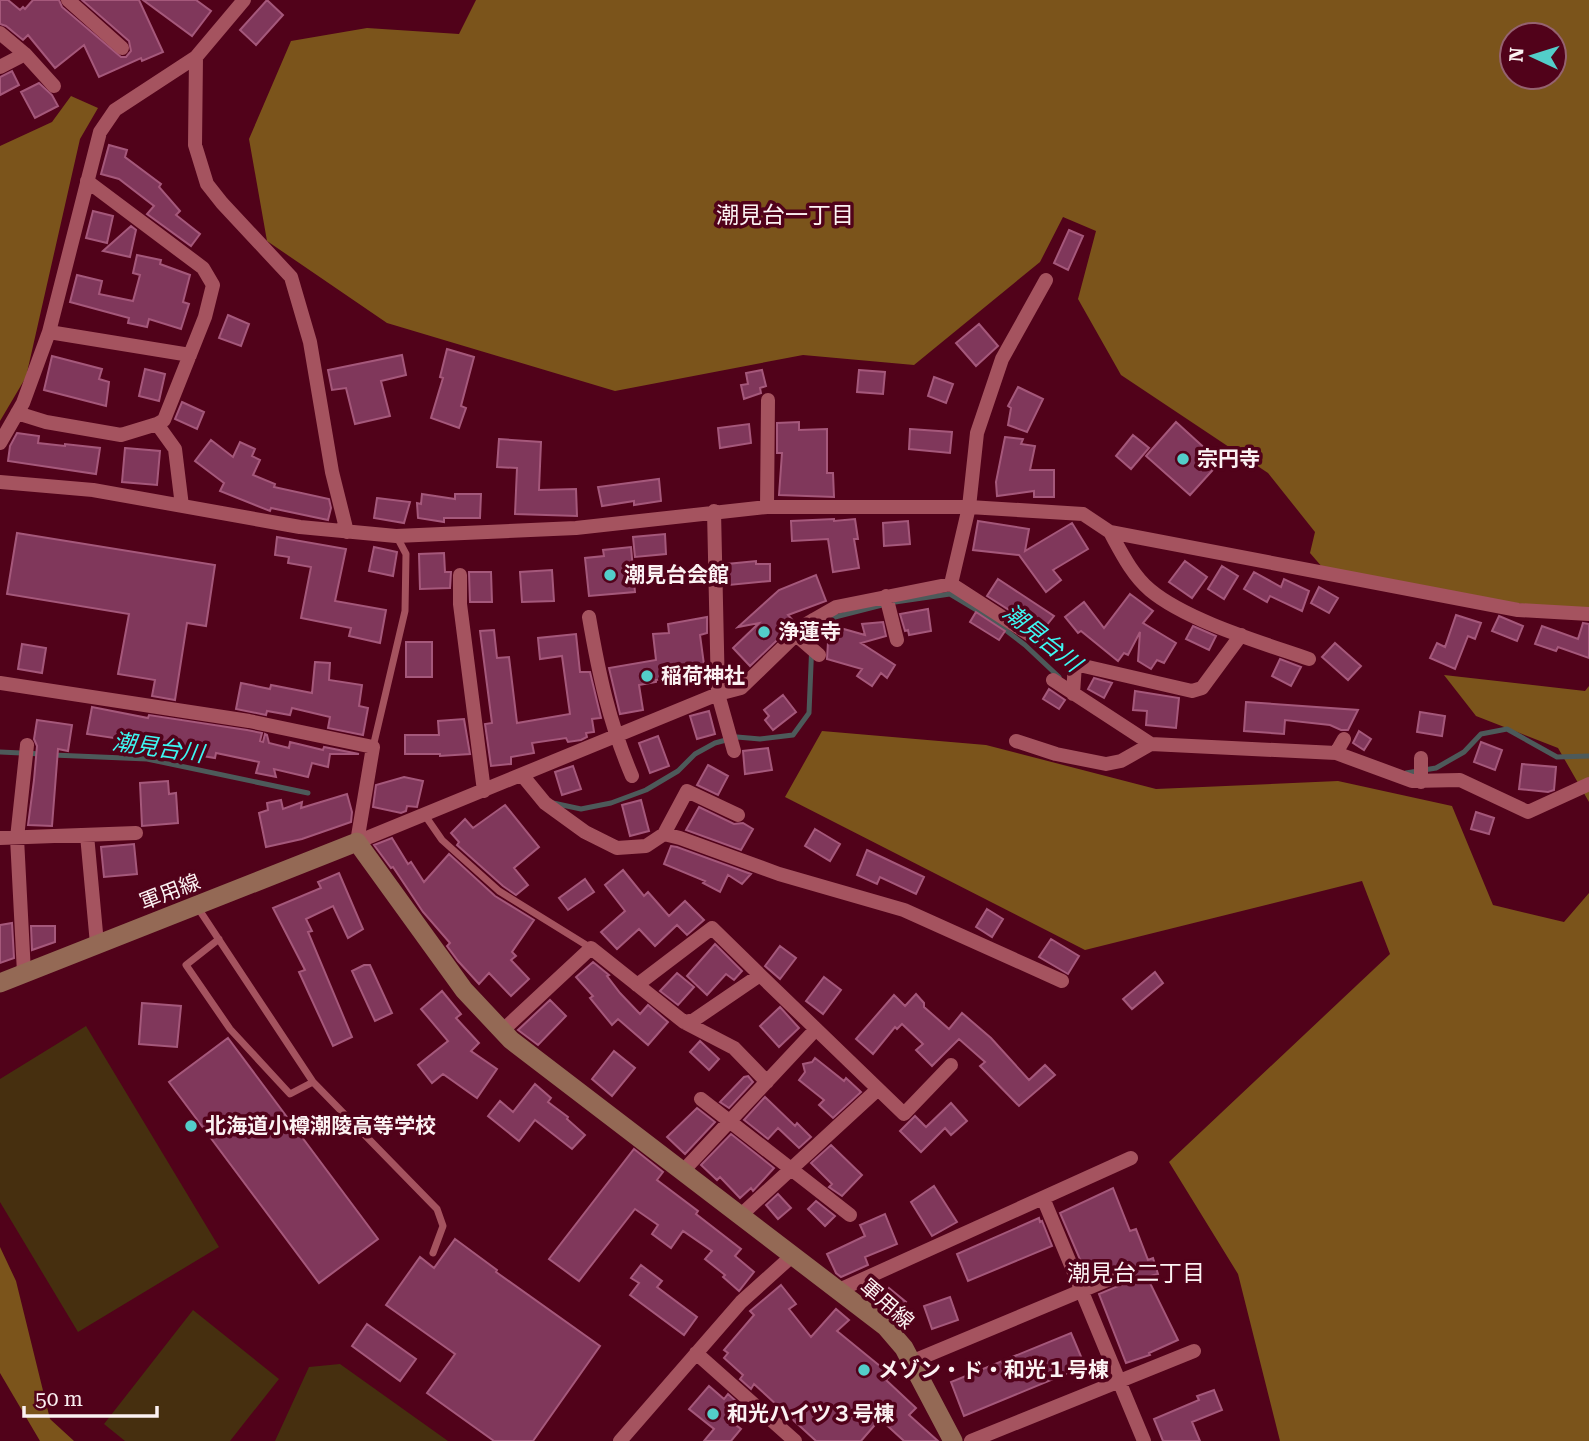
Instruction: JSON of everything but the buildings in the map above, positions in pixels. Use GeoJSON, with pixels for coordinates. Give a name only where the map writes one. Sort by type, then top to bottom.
{"type":"FeatureCollection","features":[{"type":"Feature","properties":{"kind":"street"},"geometry":{"type":"LineString","coordinates":[[68,0],[122,48]]}},
{"type":"Feature","properties":{"kind":"street"},"geometry":{"type":"LineString","coordinates":[[0,443],[23,403],[49,332],[100,132],[115,110],[196,57],[244,0]]}},
{"type":"Feature","properties":{"kind":"street"},"geometry":{"type":"LineString","coordinates":[[0,33],[25,54],[54,86]]}},
{"type":"Feature","properties":{"kind":"street"},"geometry":{"type":"LineString","coordinates":[[0,67],[25,54]]}},
{"type":"Feature","properties":{"kind":"street"},"geometry":{"type":"LineString","coordinates":[[196,57],[195,145],[208,184],[222,203],[291,277],[310,342],[332,472],[347,532]]}},
{"type":"Feature","properties":{"kind":"street"},"geometry":{"type":"LineString","coordinates":[[17,413],[46,422],[121,435],[157,425],[164,420],[205,317],[213,285],[203,268],[87,181]]}},
{"type":"Feature","properties":{"kind":"street"},"geometry":{"type":"LineString","coordinates":[[951,584],[969,507],[977,433],[1002,359],[1046,280]]}},
{"type":"Feature","properties":{"kind":"street"},"geometry":{"type":"LineString","coordinates":[[49,332],[190,355]]}},
{"type":"Feature","properties":{"kind":"street"},"geometry":{"type":"LineString","coordinates":[[767,507],[768,400]]}},
{"type":"Feature","properties":{"kind":"street"},"geometry":{"type":"LineString","coordinates":[[157,425],[175,449],[182,506]]}},
{"type":"Feature","properties":{"kind":"street"},"geometry":{"type":"LineString","coordinates":[[0,482],[93,490],[299,527],[396,536],[576,528],[767,507],[969,507],[1083,514],[1110,532],[1518,610],[1589,614]]}},
{"type":"Feature","properties":{"kind":"street"},"geometry":{"type":"LineString","coordinates":[[714,511],[718,694],[732,742]]}},
{"type":"Feature","properties":{"kind":"street"},"geometry":{"type":"LineString","coordinates":[[1110,532],[1129,566],[1149,589],[1179,609],[1309,660]]}},
{"type":"Feature","properties":{"kind":"street"},"geometry":{"type":"LineString","coordinates":[[460,575],[460,604],[484,791]]}},
{"type":"Feature","properties":{"kind":"street"},"geometry":{"type":"LineString","coordinates":[[356,842],[718,694],[741,688],[796,635],[819,626],[836,607],[888,601],[951,584],[1075,664],[1192,691],[1202,688],[1241,635]]}},
{"type":"Feature","properties":{"kind":"street"},"geometry":{"type":"LineString","coordinates":[[888,601],[897,640]]}},
{"type":"Feature","properties":{"kind":"street"},"geometry":{"type":"LineString","coordinates":[[589,617],[600,678],[615,737],[632,776]]}},
{"type":"Feature","properties":{"kind":"street"},"geometry":{"type":"LineString","coordinates":[[796,635],[814,650]]}},
{"type":"Feature","properties":{"kind":"street"},"geometry":{"type":"LineString","coordinates":[[1074,689],[1075,664]]}},
{"type":"Feature","properties":{"kind":"street"},"geometry":{"type":"LineString","coordinates":[[1053,680],[1074,689],[1152,737],[1339,747],[1412,781],[1421,770],[1460,780],[1528,811],[1589,784]]}},
{"type":"Feature","properties":{"kind":"street"},"geometry":{"type":"LineString","coordinates":[[0,683],[249,721],[373,747],[356,842]]}},
{"type":"Feature","properties":{"kind":"street"},"geometry":{"type":"LineString","coordinates":[[1016,741],[1056,754],[1106,764],[1121,761],[1152,737]]}},
{"type":"Feature","properties":{"kind":"street"},"geometry":{"type":"LineString","coordinates":[[24,972],[17,838],[26,752]]}},
{"type":"Feature","properties":{"kind":"street"},"geometry":{"type":"LineString","coordinates":[[522,775],[545,803],[584,832],[617,848],[646,846],[664,835],[687,791],[738,815]]}},
{"type":"Feature","properties":{"kind":"street"},"geometry":{"type":"LineString","coordinates":[[0,838],[136,834]]}},
{"type":"Feature","properties":{"kind":"street"},"geometry":{"type":"LineString","coordinates":[[87,835],[97,944]]}},
{"type":"Feature","properties":{"kind":"street"},"geometry":{"type":"LineString","coordinates":[[664,835],[779,874],[904,909],[1062,981]]}},
{"type":"Feature","properties":{"kind":"street","name":"軍用線"},"geometry":{"type":"LineString","coordinates":[[0,983],[356,842],[458,982],[502,1031],[886,1327],[904,1348],[953,1441]]}},
{"type":"Feature","properties":{"kind":"street"},"geometry":{"type":"LineString","coordinates":[[637,985],[712,928],[904,1114],[951,1065]]}},
{"type":"Feature","properties":{"kind":"street"},"geometry":{"type":"LineString","coordinates":[[502,1031],[591,948],[684,1022],[734,1048],[767,1082]]}},
{"type":"Feature","properties":{"kind":"street"},"geometry":{"type":"LineString","coordinates":[[684,1022],[694,1020],[760,975]]}},
{"type":"Feature","properties":{"kind":"street"},"geometry":{"type":"LineString","coordinates":[[683,1171],[816,1029]]}},
{"type":"Feature","properties":{"kind":"street"},"geometry":{"type":"LineString","coordinates":[[741,1215],[878,1088]]}},
{"type":"Feature","properties":{"kind":"street"},"geometry":{"type":"LineString","coordinates":[[701,1099],[850,1215]]}},
{"type":"Feature","properties":{"kind":"street"},"geometry":{"type":"LineString","coordinates":[[837,1291],[1131,1158]]}},
{"type":"Feature","properties":{"kind":"street"},"geometry":{"type":"LineString","coordinates":[[1044,1198],[1144,1441]]}},
{"type":"Feature","properties":{"kind":"street"},"geometry":{"type":"LineString","coordinates":[[620,1441],[741,1302],[792,1256]]}},
{"type":"Feature","properties":{"kind":"street"},"geometry":{"type":"LineString","coordinates":[[911,1362],[1124,1273]]}},
{"type":"Feature","properties":{"kind":"street"},"geometry":{"type":"LineString","coordinates":[[971,1441],[1194,1351]]}},
{"type":"Feature","properties":{"kind":"street"},"geometry":{"type":"LineString","coordinates":[[696,1353],[795,1441]]}},
{"type":"Feature","properties":{"kind":"lane"},"geometry":{"type":"LineString","coordinates":[[373,747],[405,611],[406,554],[396,536]]}},
{"type":"Feature","properties":{"kind":"lane"},"geometry":{"type":"LineString","coordinates":[[424,814],[442,840],[499,891],[591,948]]}},
{"type":"Feature","properties":{"kind":"lane"},"geometry":{"type":"LineString","coordinates":[[197,906],[313,1082],[437,1209],[443,1226],[433,1253]]}},
{"type":"Feature","properties":{"kind":"lane"},"geometry":{"type":"LineString","coordinates":[[219,939],[186,965],[230,1029],[290,1094],[313,1082]]}},
{"type":"Feature","properties":{"kind":"shaded area"},"geometry":{"type":"Polygon","coordinates":[[[476,0],[1589,0],[1589,614],[1329,575],[1310,553],[1315,532],[1268,473],[1121,375],[1078,299],[1096,231],[1063,217],[1040,262],[914,365],[803,355],[615,391],[387,323],[267,241],[249,139],[291,41],[367,28],[459,34],[476,0]]]}},
{"type":"Feature","properties":{"kind":"shaded area"},"geometry":{"type":"Polygon","coordinates":[[[71,96],[98,108],[80,139],[26,377],[0,421],[0,146],[52,122],[71,96]]]}},
{"type":"Feature","properties":{"kind":"shaded area"},"geometry":{"type":"Polygon","coordinates":[[[1444,675],[1585,691],[1589,686],[1589,802],[1558,748],[1476,716],[1444,675]]]}},
{"type":"Feature","properties":{"kind":"shaded area"},"geometry":{"type":"Polygon","coordinates":[[[822,731],[986,745],[1156,789],[1338,781],[1452,806],[1493,905],[1564,922],[1589,893],[1589,1441],[1280,1441],[1238,1274],[1169,1162],[1390,954],[1362,881],[1085,950],[785,797],[822,731]]]}},
{"type":"Feature","properties":{"kind":"shaded area"},"geometry":{"type":"Polygon","coordinates":[[[86,1026],[219,1247],[78,1332],[0,1202],[0,1079],[86,1026]]]}},
{"type":"Feature","properties":{"kind":"shaded area"},"geometry":{"type":"Polygon","coordinates":[[[0,1247],[16,1281],[50,1419],[74,1441],[40,1441],[0,1373],[0,1247]]]}},
{"type":"Feature","properties":{"kind":"shaded area"},"geometry":{"type":"Polygon","coordinates":[[[193,1310],[279,1379],[230,1441],[125,1441],[104,1424],[193,1310]]]}},
{"type":"Feature","properties":{"kind":"shaded area"},"geometry":{"type":"Polygon","coordinates":[[[340,1364],[448,1441],[275,1441],[309,1367],[340,1364]]]}},
{"type":"Feature","properties":{"kind":"waterway","name":"潮見台川"},"geometry":{"type":"LineString","coordinates":[[895,602],[950,594],[990,618],[1025,645],[1059,677]]}},
{"type":"Feature","properties":{"kind":"waterway","name":"潮見台川"},"geometry":{"type":"LineString","coordinates":[[831,618],[882,605]]}},
{"type":"Feature","properties":{"kind":"waterway","name":"潮見台川"},"geometry":{"type":"LineString","coordinates":[[553,803],[581,809],[611,803],[646,790],[678,771],[695,754],[715,743],[737,737],[760,739],[793,735],[809,713],[812,641],[816,626]]}},
{"type":"Feature","properties":{"kind":"waterway","name":"潮見台川"},"geometry":{"type":"LineString","coordinates":[[1406,773],[1436,768],[1464,752],[1481,734],[1507,729],[1557,757],[1589,756]]}},
{"type":"Feature","properties":{"kind":"waterway","name":"潮見台川"},"geometry":{"type":"LineString","coordinates":[[0,752],[43,754]]}},
{"type":"Feature","properties":{"kind":"waterway","name":"潮見台川"},"geometry":{"type":"LineString","coordinates":[[53,755],[147,759],[308,793]]}},
{"type":"Feature","properties":{"kind":"place","name":"宗円寺"},"geometry":{"type":"Point","coordinates":[1183,459]}},
{"type":"Feature","properties":{"kind":"place","name":"潮見台会館"},"geometry":{"type":"Point","coordinates":[610,575]}},
{"type":"Feature","properties":{"kind":"place","name":"浄蓮寺"},"geometry":{"type":"Point","coordinates":[764,632]}},
{"type":"Feature","properties":{"kind":"place","name":"稲荷神社"},"geometry":{"type":"Point","coordinates":[647,676]}},
{"type":"Feature","properties":{"kind":"place","name":"北海道小樽潮陵高等学校"},"geometry":{"type":"Point","coordinates":[191,1126]}},
{"type":"Feature","properties":{"kind":"place","name":"メゾン・ド・和光１号棟"},"geometry":{"type":"Point","coordinates":[864,1370]}},
{"type":"Feature","properties":{"kind":"place","name":"和光ハイツ３号棟"},"geometry":{"type":"Point","coordinates":[713,1414]}},
{"type":"Feature","properties":{"kind":"district","name":"潮見台一丁目"},"geometry":{"type":"Point","coordinates":[785,215]}},
{"type":"Feature","properties":{"kind":"district","name":"潮見台二丁目"},"geometry":{"type":"Point","coordinates":[1136,1273]}}]}
